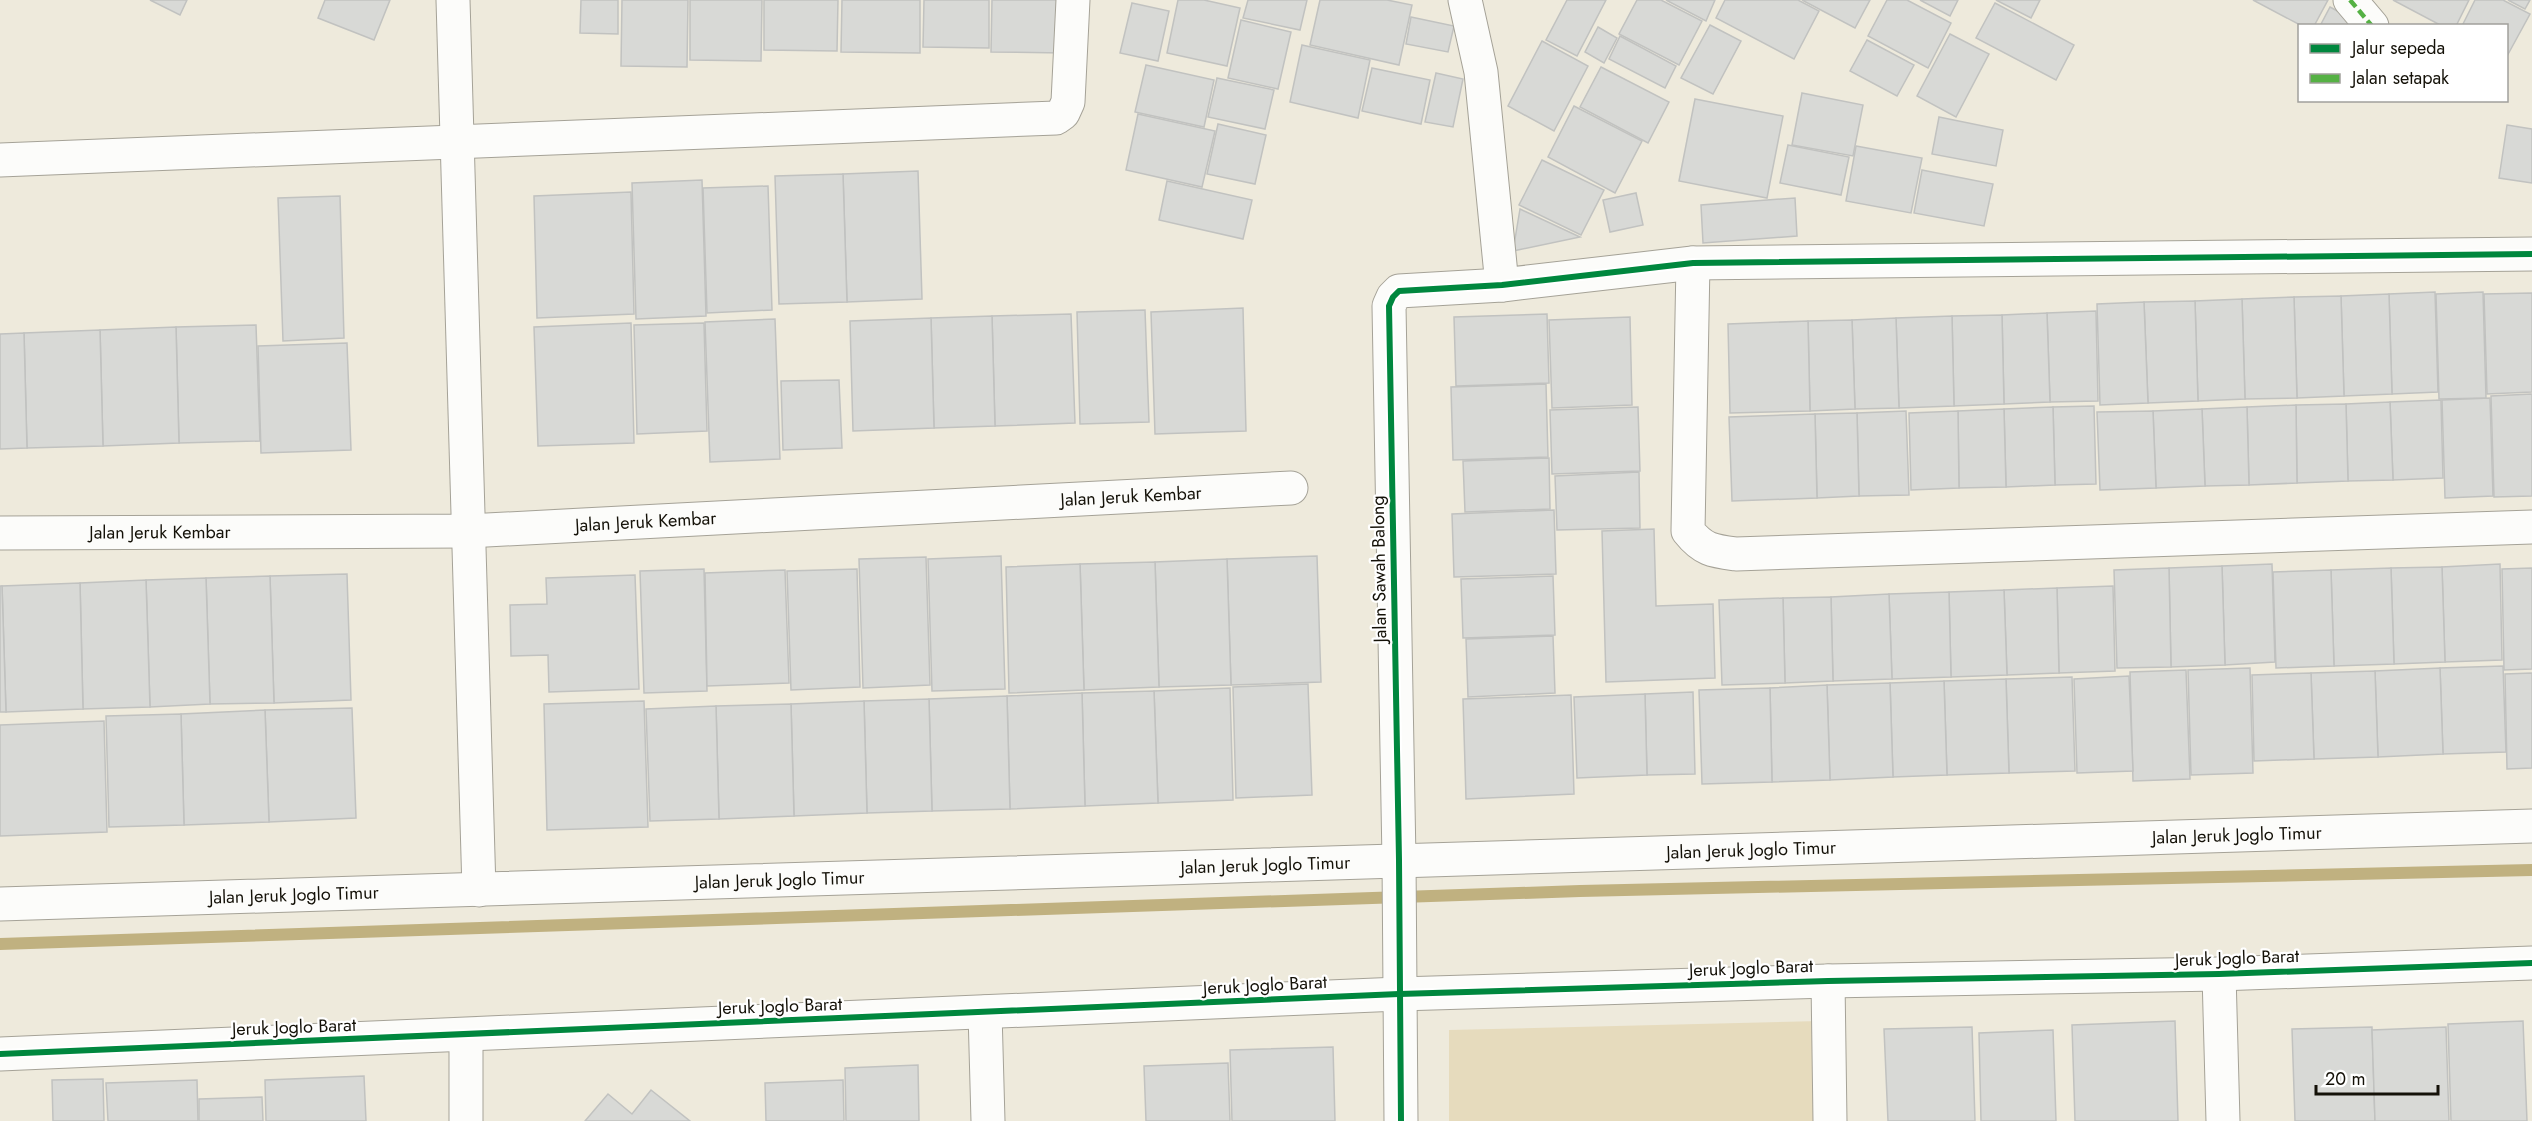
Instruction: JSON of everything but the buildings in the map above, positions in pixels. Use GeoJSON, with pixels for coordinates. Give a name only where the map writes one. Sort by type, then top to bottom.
{"type":"FeatureCollection","features":[{"type":"Feature","properties":{"kind":"street"},"geometry":{"type":"LineString","coordinates":[[453,0],[479,890]]}},
{"type":"Feature","properties":{"kind":"street"},"geometry":{"type":"LineString","coordinates":[[0,160],[1056,118],[1063,113],[1068,102],[1073,0]]}},
{"type":"Feature","properties":{"kind":"street"},"geometry":{"type":"LineString","coordinates":[[1465,0],[1481,72],[1502,285],[1693,263],[2532,254]]}},
{"type":"Feature","properties":{"kind":"street"},"geometry":{"type":"LineString","coordinates":[[2350,0],[2370,24]]}},
{"type":"Feature","properties":{"kind":"street"},"geometry":{"type":"LineString","coordinates":[[1693,263],[1688,531],[1698,544],[1715,551],[1748,554],[2532,527]]}},
{"type":"Feature","properties":{"kind":"street","name":"Jalan Sawah Balong"},"geometry":{"type":"LineString","coordinates":[[1401,1121],[1389,306],[1393,297],[1400,291],[1502,285]]}},
{"type":"Feature","properties":{"kind":"street","name":"Jalan Jeruk Kembar"},"geometry":{"type":"LineString","coordinates":[[0,533],[468,531],[1291,488]]}},
{"type":"Feature","properties":{"kind":"street","name":"Jalan Jeruk Joglo Timur"},"geometry":{"type":"LineString","coordinates":[[0,904],[479,890],[1399,876],[2532,826]]}},
{"type":"Feature","properties":{"kind":"street","name":"Jeruk Joglo Barat"},"geometry":{"type":"LineString","coordinates":[[0,1054],[985,1012],[1399,978],[1828,981],[2219,974],[2532,963]]}},
{"type":"Feature","properties":{"kind":"street"},"geometry":{"type":"LineString","coordinates":[[2219,974],[2223,1121]]}},
{"type":"Feature","properties":{"kind":"street"},"geometry":{"type":"LineString","coordinates":[[1828,981],[1830,1121]]}},
{"type":"Feature","properties":{"kind":"street"},"geometry":{"type":"LineString","coordinates":[[985,1012],[988,1121]]}},
{"type":"Feature","properties":{"kind":"street"},"geometry":{"type":"LineString","coordinates":[[466,1035],[466,1121]]}},
{"type":"Feature","properties":{"kind":"shaded area"},"geometry":{"type":"Polygon","coordinates":[[[1820,1021],[1822,1121],[1449,1121],[1449,1030],[1820,1021]]]}},
{"type":"Feature","properties":{"kind":"waterway"},"geometry":{"type":"LineString","coordinates":[[0,944],[1580,891],[2532,870]]}},
{"type":"Feature","properties":{"kind":"marked path"},"geometry":{"type":"LineString","coordinates":[[2350,0],[2370,24]]}},
{"type":"Feature","properties":{"kind":"cycle path"},"geometry":{"type":"LineString","coordinates":[[1401,1121],[1399,860],[1389,306],[1399,291],[1502,285],[1693,263],[2532,254]]}},
{"type":"Feature","properties":{"kind":"cycle path"},"geometry":{"type":"LineString","coordinates":[[0,1054],[1399,994],[1828,981],[2219,974],[2532,963]]}}]}
